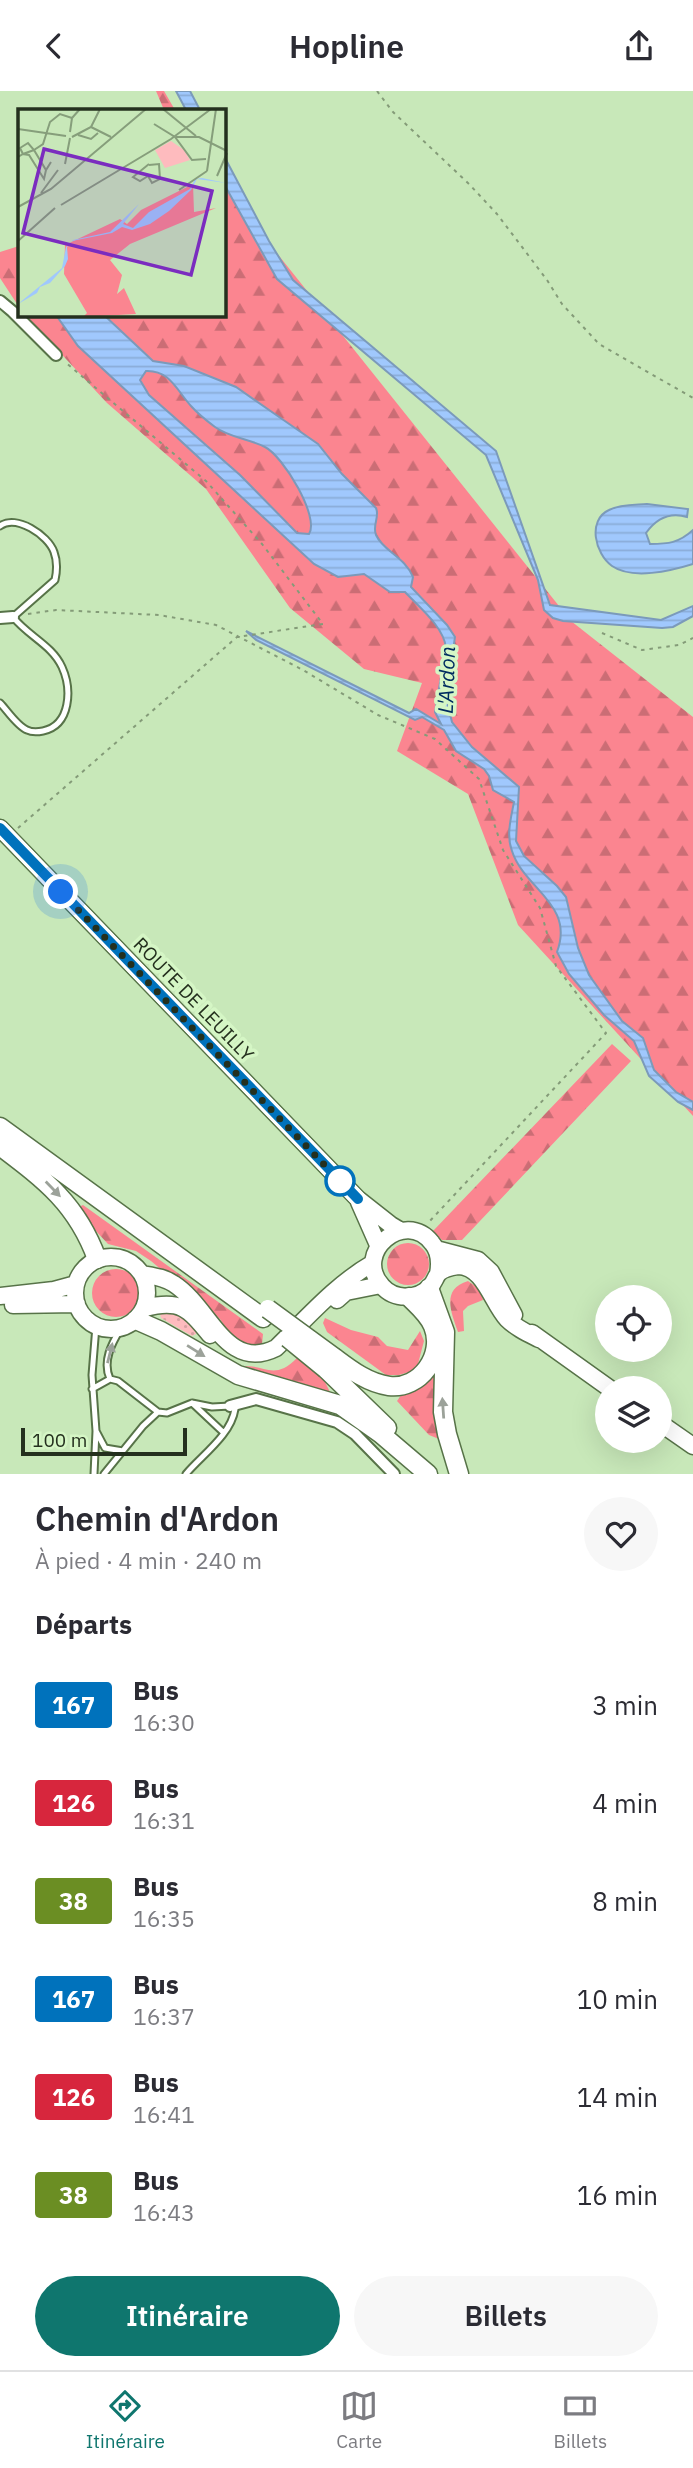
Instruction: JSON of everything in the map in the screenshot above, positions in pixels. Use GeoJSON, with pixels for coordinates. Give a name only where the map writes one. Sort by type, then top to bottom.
{"type":"FeatureCollection","features":[{"type":"Feature","properties":{"kind":"main road","name":"ROUTE DE LEUILLY"},"geometry":{"type":"LineString","coordinates":[[4,833],[358,1199]]}},
{"type":"Feature","properties":{"kind":"main road"},"geometry":{"type":"LineString","coordinates":[[0,1127],[240,1302],[266,1313],[331,1364],[359,1399],[429,1474]]}},
{"type":"Feature","properties":{"kind":"main road"},"geometry":{"type":"LineString","coordinates":[[0,1146],[50,1184],[86,1233],[97,1259]]}},
{"type":"Feature","properties":{"kind":"main road"},"geometry":{"type":"LineString","coordinates":[[358,1199],[391,1226],[401,1231],[419,1233],[436,1249],[439,1265],[434,1281],[445,1332],[443,1412],[459,1474]]}},
{"type":"Feature","properties":{"kind":"main road"},"geometry":{"type":"LineString","coordinates":[[358,1199],[378,1245]]}},
{"type":"Feature","properties":{"kind":"main road"},"geometry":{"type":"LineString","coordinates":[[401,1231],[393,1233],[378,1245],[373,1263],[380,1285],[390,1293],[416,1296],[445,1269],[459,1266],[471,1270],[484,1282],[506,1318],[521,1331],[539,1339]]}},
{"type":"Feature","properties":{"kind":"main road"},"geometry":{"type":"LineString","coordinates":[[436,1249],[478,1260],[491,1272],[514,1316],[539,1339],[595,1378]]}},
{"type":"Feature","properties":{"kind":"main road"},"geometry":{"type":"LineString","coordinates":[[134,1318],[148,1296],[147,1284],[136,1266],[118,1257],[97,1259],[84,1269],[76,1284],[77,1304],[88,1320],[96,1326],[104,1328],[134,1318],[162,1303],[175,1304],[202,1325],[224,1352],[235,1360],[251,1364],[268,1362],[279,1355],[346,1292],[380,1285]]}},
{"type":"Feature","properties":{"kind":"main road"},"geometry":{"type":"LineString","coordinates":[[142,1273],[162,1277],[174,1284],[202,1310],[227,1343],[237,1351],[252,1355],[276,1348],[352,1277],[373,1263]]}},
{"type":"Feature","properties":{"kind":"main road"},"geometry":{"type":"LineString","coordinates":[[0,1296],[54,1290],[76,1284]]}},
{"type":"Feature","properties":{"kind":"main road"},"geometry":{"type":"LineString","coordinates":[[331,1364],[376,1383],[391,1386],[407,1384],[417,1379],[429,1367],[435,1355],[436,1339],[434,1328],[424,1311],[408,1297]]}},
{"type":"Feature","properties":{"kind":"main road"},"geometry":{"type":"LineString","coordinates":[[0,1306],[77,1304]]}},
{"type":"Feature","properties":{"kind":"main road"},"geometry":{"type":"LineString","coordinates":[[134,1318],[238,1375],[340,1405],[381,1434],[429,1474]]}},
{"type":"Feature","properties":{"kind":"main road"},"geometry":{"type":"LineString","coordinates":[[672,1431],[693,1446]]}},
{"type":"Feature","properties":{"kind":"street"},"geometry":{"type":"LineString","coordinates":[[0,301],[56,355]]}},
{"type":"Feature","properties":{"kind":"street"},"geometry":{"type":"LineString","coordinates":[[0,618],[13,617]]}},
{"type":"Feature","properties":{"kind":"street"},"geometry":{"type":"LineString","coordinates":[[230,1406],[256,1399],[337,1422],[355,1434],[394,1474]]}},
{"type":"Feature","properties":{"kind":"lane"},"geometry":{"type":"LineString","coordinates":[[0,526],[10,521],[22,523],[45,539],[54,551],[55,580],[13,617],[24,631],[54,652],[69,687],[66,710],[60,722],[51,729],[39,732],[25,730],[0,703]]}},
{"type":"Feature","properties":{"kind":"lane"},"geometry":{"type":"LineString","coordinates":[[110,1379],[107,1367],[109,1349],[134,1318]]}},
{"type":"Feature","properties":{"kind":"lane"},"geometry":{"type":"LineString","coordinates":[[94,1474],[96,1431],[92,1389],[96,1326]]}},
{"type":"Feature","properties":{"kind":"lane"},"geometry":{"type":"LineString","coordinates":[[92,1389],[110,1379],[126,1385],[158,1412],[167,1413],[192,1403],[212,1407],[230,1406],[235,1409],[224,1433],[186,1474]]}},
{"type":"Feature","properties":{"kind":"lane"},"geometry":{"type":"LineString","coordinates":[[192,1403],[224,1433]]}},
{"type":"Feature","properties":{"kind":"lane"},"geometry":{"type":"LineString","coordinates":[[104,1474],[143,1426],[158,1412]]}},
{"type":"Feature","properties":{"kind":"lane"},"geometry":{"type":"LineString","coordinates":[[96,1431],[105,1448],[123,1451]]}},
{"type":"Feature","properties":{"kind":"path"},"geometry":{"type":"LineString","coordinates":[[377,91],[393,112],[497,214],[562,304],[599,344],[693,398]]}},
{"type":"Feature","properties":{"kind":"path"},"geometry":{"type":"LineString","coordinates":[[4,833],[237,636],[323,624],[262,544],[206,481],[56,355]]}},
{"type":"Feature","properties":{"kind":"path"},"geometry":{"type":"LineString","coordinates":[[13,617],[56,610],[159,615],[216,625],[303,670],[378,715],[435,739],[479,779],[503,850],[540,908],[556,966],[606,1033],[419,1233]]}},
{"type":"Feature","properties":{"kind":"path"},"geometry":{"type":"LineString","coordinates":[[602,633],[642,650],[679,645],[693,638]]}},
{"type":"Feature","properties":{"kind":"shaded area"},"geometry":{"type":"Polygon","coordinates":[[[159,1310],[173,1310],[196,1327],[196,1334],[192,1336],[161,1318],[159,1310]]]}},
{"type":"Feature","properties":{"kind":"green space"},"geometry":{"type":"Polygon","coordinates":[[[156,91],[164,91],[174,109],[164,109],[156,91]]]}},
{"type":"Feature","properties":{"kind":"green space"},"geometry":{"type":"Polygon","coordinates":[[[226,190],[571,621],[693,717],[693,1116],[518,925],[468,794],[397,751],[422,683],[364,669],[290,608],[206,489],[107,403],[27,317],[226,317],[226,190]]]}},
{"type":"Feature","properties":{"kind":"green space"},"geometry":{"type":"Polygon","coordinates":[[[18,246],[18,305],[0,278],[0,252],[18,246]]]}},
{"type":"Feature","properties":{"kind":"green space"},"geometry":{"type":"Polygon","coordinates":[[[612,1044],[631,1061],[462,1240],[442,1240],[433,1231],[612,1044]]]}},
{"type":"Feature","properties":{"kind":"green space"},"geometry":{"type":"Polygon","coordinates":[[[83,1205],[263,1334],[262,1344],[255,1349],[236,1344],[220,1319],[151,1261],[136,1251],[108,1244],[79,1207],[83,1205]]]}},
{"type":"Feature","properties":{"kind":"green space"},"geometry":{"type":"Polygon","coordinates":[[[408,1243],[423,1249],[429,1264],[423,1279],[408,1285],[393,1279],[387,1264],[393,1249],[408,1243]]]}},
{"type":"Feature","properties":{"kind":"green space"},"geometry":{"type":"Polygon","coordinates":[[[116,1269],[125,1270],[133,1276],[139,1284],[139,1302],[133,1310],[125,1316],[116,1317],[107,1316],[99,1310],[93,1302],[92,1293],[93,1284],[99,1276],[107,1270],[116,1269]]]}},
{"type":"Feature","properties":{"kind":"green space"},"geometry":{"type":"Polygon","coordinates":[[[468,1281],[481,1290],[483,1300],[463,1311],[464,1331],[458,1332],[451,1309],[451,1295],[468,1281]]]}},
{"type":"Feature","properties":{"kind":"green space"},"geometry":{"type":"Polygon","coordinates":[[[325,1318],[351,1330],[378,1337],[387,1346],[408,1350],[420,1331],[424,1341],[418,1364],[412,1371],[386,1375],[327,1332],[323,1323],[325,1318]]]}},
{"type":"Feature","properties":{"kind":"green space"},"geometry":{"type":"Polygon","coordinates":[[[297,1358],[322,1376],[330,1392],[270,1379],[239,1368],[247,1366],[280,1369],[297,1358]]]}},
{"type":"Feature","properties":{"kind":"green space"},"geometry":{"type":"Polygon","coordinates":[[[439,1369],[443,1429],[439,1439],[429,1435],[397,1401],[402,1394],[416,1389],[439,1369]]]}},
{"type":"Feature","properties":{"kind":"water"},"geometry":{"type":"Polygon","coordinates":[[[176,91],[190,91],[199,109],[185,109],[176,91]]]}},
{"type":"Feature","properties":{"kind":"water"},"geometry":{"type":"Polygon","coordinates":[[[226,160],[293,280],[496,451],[550,605],[661,620],[693,606],[693,616],[673,627],[662,628],[553,618],[544,610],[538,580],[486,455],[277,279],[226,188],[226,160]]]}},
{"type":"Feature","properties":{"kind":"water","name":"L'Ardon"},"geometry":{"type":"Polygon","coordinates":[[[57,317],[106,317],[153,361],[184,366],[236,387],[318,444],[342,474],[376,508],[375,531],[379,541],[405,564],[413,577],[411,587],[455,637],[446,698],[452,722],[472,747],[519,787],[516,841],[524,856],[566,897],[578,948],[589,975],[622,1021],[643,1038],[654,1070],[676,1092],[693,1102],[693,1110],[678,1102],[649,1076],[634,1041],[604,1015],[569,974],[557,952],[561,935],[554,909],[518,864],[510,845],[510,820],[514,802],[493,790],[484,769],[456,751],[444,730],[422,717],[415,720],[256,640],[246,631],[409,713],[416,709],[441,724],[435,712],[446,648],[441,633],[430,618],[405,592],[390,592],[364,574],[338,577],[314,564],[78,346],[57,317]],[[146,371],[140,380],[149,395],[240,475],[297,533],[309,534],[311,526],[305,501],[290,474],[273,453],[259,444],[227,434],[215,427],[161,374],[146,371]]]}},
{"type":"Feature","properties":{"kind":"water"},"geometry":{"type":"Polygon","coordinates":[[[647,504],[688,509],[687,517],[675,515],[664,518],[646,533],[650,544],[662,544],[678,540],[693,530],[693,564],[663,571],[630,573],[606,561],[596,537],[598,521],[602,515],[618,507],[647,504]]]}},
{"type":"Feature","properties":{"kind":"bus line","name":"167"},"geometry":{"type":"LineString","coordinates":[[0,828],[358,1199]]}},
{"type":"Feature","properties":{"kind":"route"},"geometry":{"type":"LineString","coordinates":[[61,892],[340,1181]]}}]}
